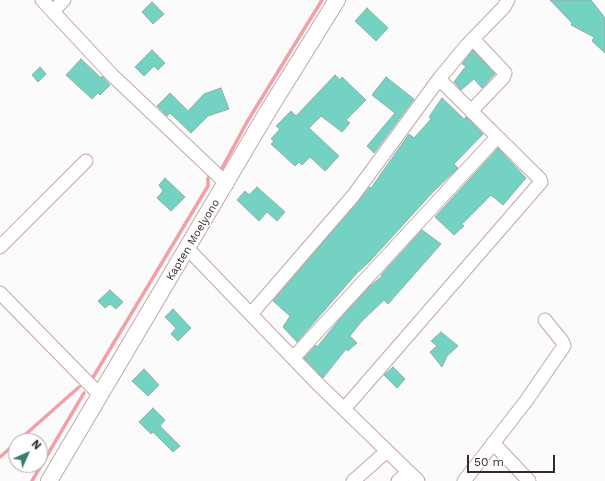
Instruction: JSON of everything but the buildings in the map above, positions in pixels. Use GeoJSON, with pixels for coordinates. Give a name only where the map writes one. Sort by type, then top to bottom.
{"type":"FeatureCollection","features":[{"type":"Feature","properties":{"kind":"street"},"geometry":{"type":"LineString","coordinates":[[42,0],[112,75],[226,184]]}},
{"type":"Feature","properties":{"kind":"street"},"geometry":{"type":"LineString","coordinates":[[53,11],[64,0]]}},
{"type":"Feature","properties":{"kind":"street","name":"Kapten Moelyono"},"geometry":{"type":"LineString","coordinates":[[49,481],[337,0]]}},
{"type":"Feature","properties":{"kind":"street"},"geometry":{"type":"LineString","coordinates":[[251,314],[353,196],[439,79],[473,39],[504,7],[508,0]]}},
{"type":"Feature","properties":{"kind":"street"},"geometry":{"type":"LineString","coordinates":[[471,111],[503,78],[505,73],[473,39]]}},
{"type":"Feature","properties":{"kind":"street"},"geometry":{"type":"LineString","coordinates":[[344,409],[541,182],[540,179],[439,79]]}},
{"type":"Feature","properties":{"kind":"street"},"geometry":{"type":"LineString","coordinates":[[293,358],[497,138]]}},
{"type":"Feature","properties":{"kind":"street"},"geometry":{"type":"LineString","coordinates":[[0,246],[86,161]]}},
{"type":"Feature","properties":{"kind":"street"},"geometry":{"type":"LineString","coordinates":[[188,249],[293,358],[418,481]]}},
{"type":"Feature","properties":{"kind":"street"},"geometry":{"type":"LineString","coordinates":[[0,293],[100,395]]}},
{"type":"Feature","properties":{"kind":"street"},"geometry":{"type":"LineString","coordinates":[[464,481],[526,401],[564,346],[562,341],[545,320]]}},
{"type":"Feature","properties":{"kind":"street"},"geometry":{"type":"LineString","coordinates":[[493,443],[529,481]]}},
{"type":"Feature","properties":{"kind":"street"},"geometry":{"type":"LineString","coordinates":[[353,481],[387,451]]}},
{"type":"Feature","properties":{"kind":"street"},"geometry":{"type":"LineString","coordinates":[[398,481],[408,472]]}},
{"type":"Feature","properties":{"kind":"waterway"},"geometry":{"type":"LineString","coordinates":[[221,170],[247,122],[322,0]]}},
{"type":"Feature","properties":{"kind":"waterway"},"geometry":{"type":"LineString","coordinates":[[92,379],[208,186],[208,178]]}},
{"type":"Feature","properties":{"kind":"waterway"},"geometry":{"type":"LineString","coordinates":[[27,433],[79,387]]}},
{"type":"Feature","properties":{"kind":"waterway"},"geometry":{"type":"LineString","coordinates":[[32,481],[84,393]]}},
{"type":"Feature","properties":{"kind":"waterway"},"geometry":{"type":"LineString","coordinates":[[0,457],[8,450]]}}]}
